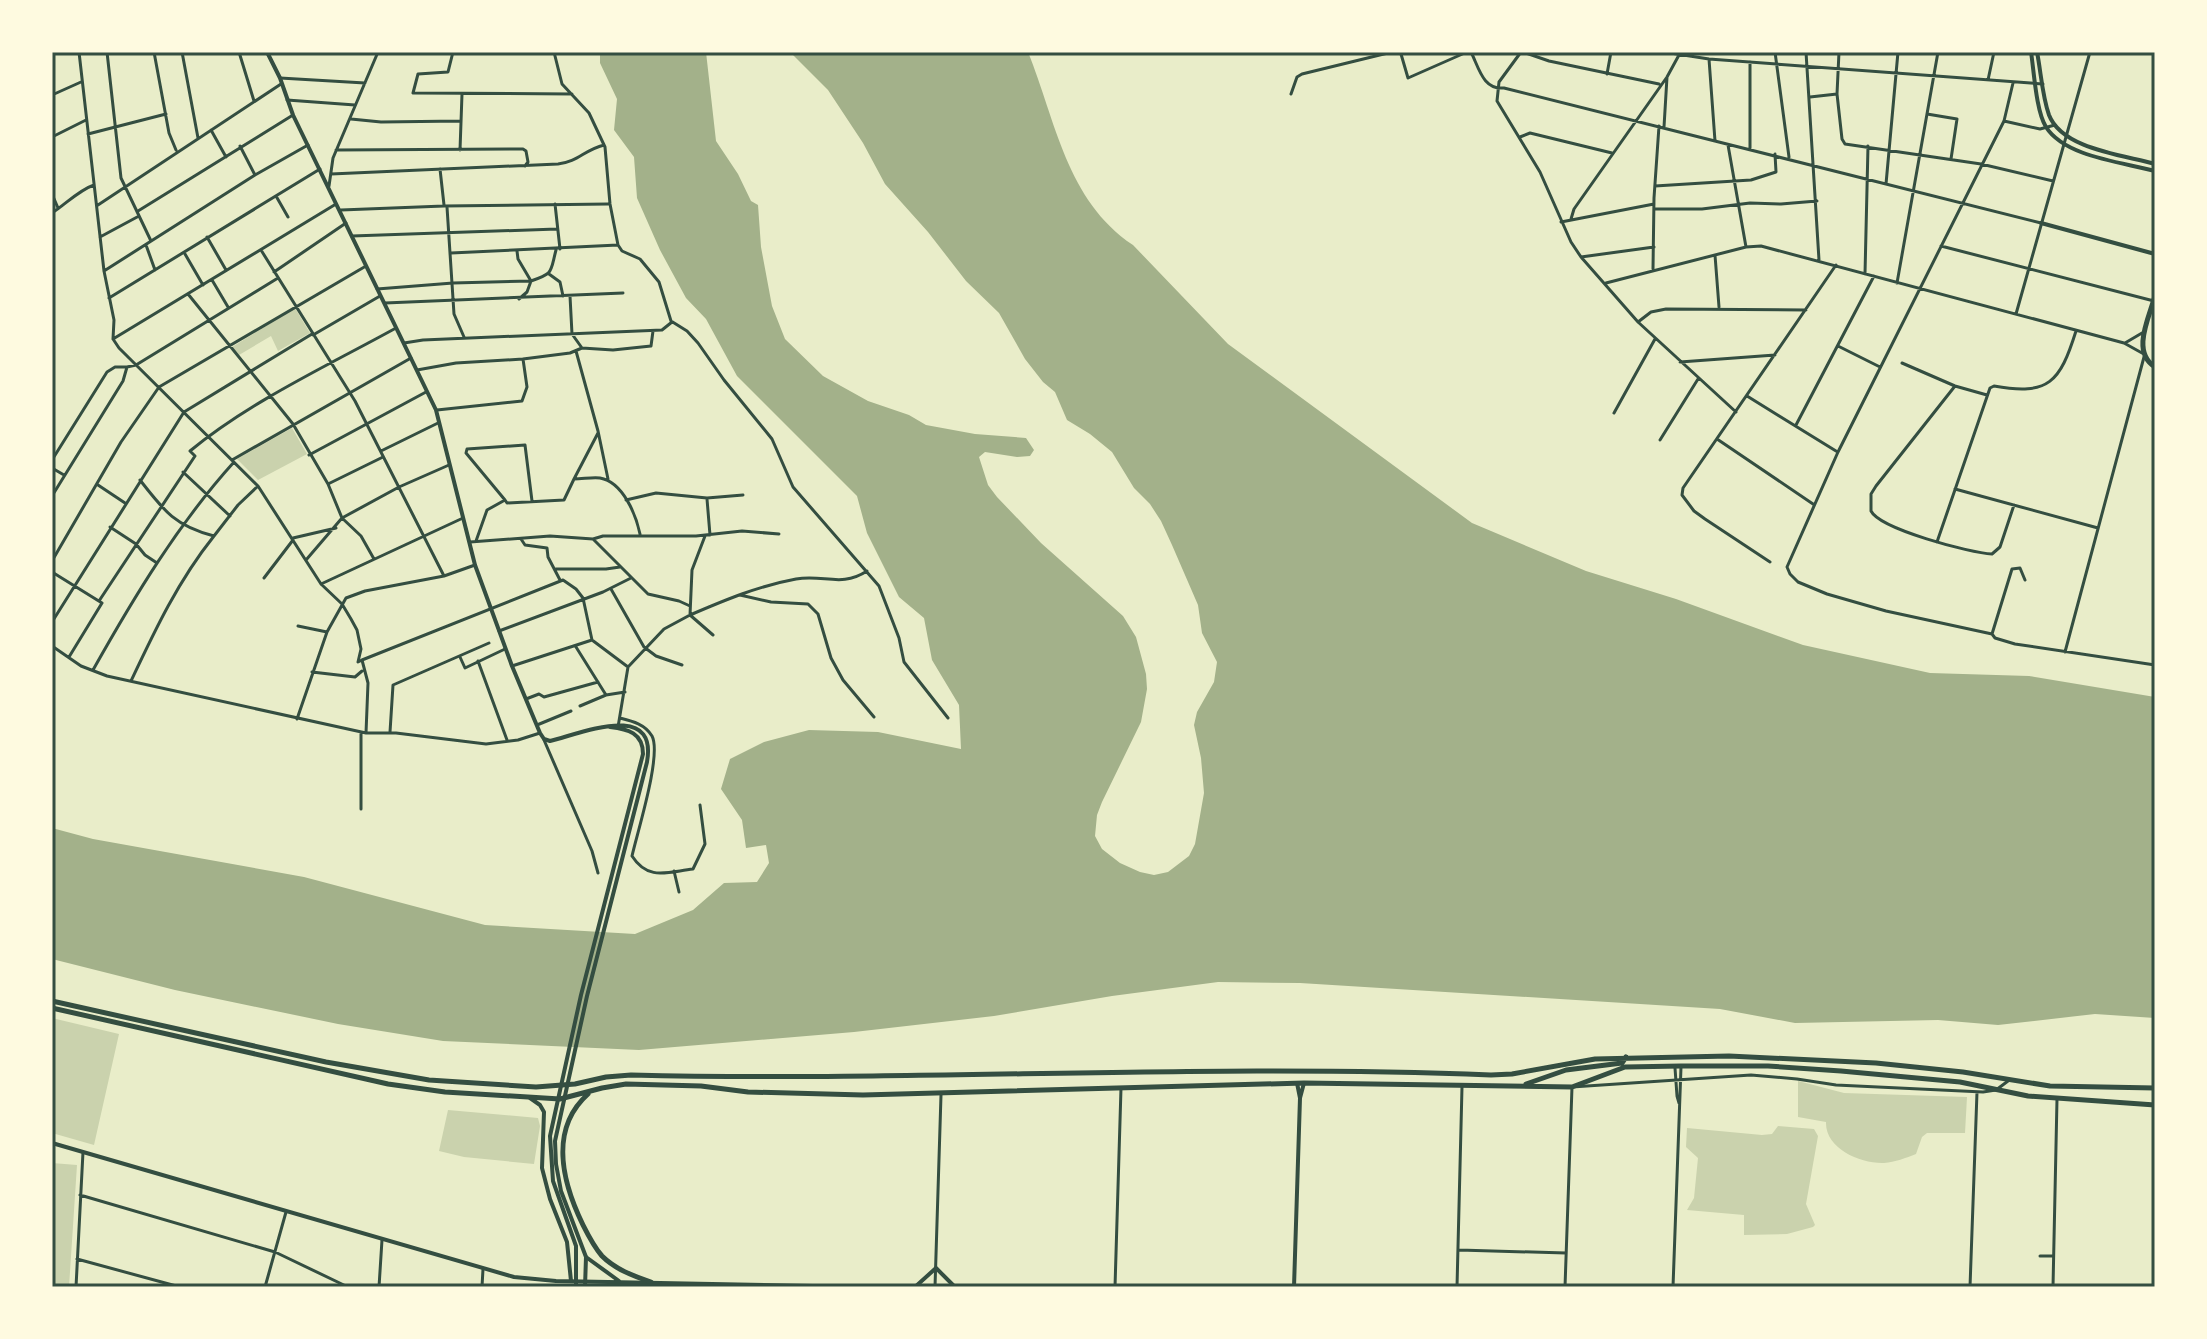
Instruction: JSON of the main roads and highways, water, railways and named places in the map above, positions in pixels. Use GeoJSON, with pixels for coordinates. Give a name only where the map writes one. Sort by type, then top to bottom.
{"type":"FeatureCollection","features":[{"type":"Feature","properties":{"kind":"main road"},"geometry":{"type":"LineString","coordinates":[[2154,299],[2144,355],[2155,367]]}},
{"type":"Feature","properties":{"kind":"main road"},"geometry":{"type":"LineString","coordinates":[[2155,339],[2155,349]]}},
{"type":"Feature","properties":{"kind":"main road"},"geometry":{"type":"LineString","coordinates":[[52,1001],[304,1057],[429,1080],[536,1087],[631,1075],[1375,1070],[1512,1074],[1577,1061],[1677,1056],[1841,1061],[1983,1075],[2050,1086],[2155,1088]]}},
{"type":"Feature","properties":{"kind":"main road"},"geometry":{"type":"LineString","coordinates":[[52,1008],[302,1067],[428,1091],[560,1099],[626,1084],[822,1095],[1301,1083],[1572,1087],[1625,1067],[1678,1066],[1801,1068],[2057,1099],[2154,1100]]}},
{"type":"Feature","properties":{"kind":"main road"},"geometry":{"type":"LineString","coordinates":[[224,1039],[224,1047]]}},
{"type":"Feature","properties":{"kind":"main road"},"geometry":{"type":"LineString","coordinates":[[1677,1056],[1678,1066]]}},
{"type":"Feature","properties":{"kind":"main road"},"geometry":{"type":"LineString","coordinates":[[302,1067],[304,1057]]}},
{"type":"Feature","properties":{"kind":"main road"},"geometry":{"type":"LineString","coordinates":[[1521,1086],[1566,1070],[1622,1063],[1626,1057]]}},
{"type":"Feature","properties":{"kind":"main road"},"geometry":{"type":"LineString","coordinates":[[1371,1083],[1378,1075],[1375,1070]]}},
{"type":"Feature","properties":{"kind":"main road"},"geometry":{"type":"LineString","coordinates":[[1977,1088],[1983,1075]]}},
{"type":"Feature","properties":{"kind":"main road"},"geometry":{"type":"LineString","coordinates":[[428,1091],[429,1080]]}},
{"type":"Feature","properties":{"kind":"main road"},"geometry":{"type":"LineString","coordinates":[[2018,1095],[2019,1088],[2025,1083]]}},
{"type":"Feature","properties":{"kind":"main road"},"geometry":{"type":"LineString","coordinates":[[2145,1088],[2154,1100]]}},
{"type":"Feature","properties":{"kind":"main road"},"geometry":{"type":"LineString","coordinates":[[591,1091],[575,1107],[563,1137],[562,1153],[574,1206],[601,1255],[616,1267],[651,1282]]}}]}
